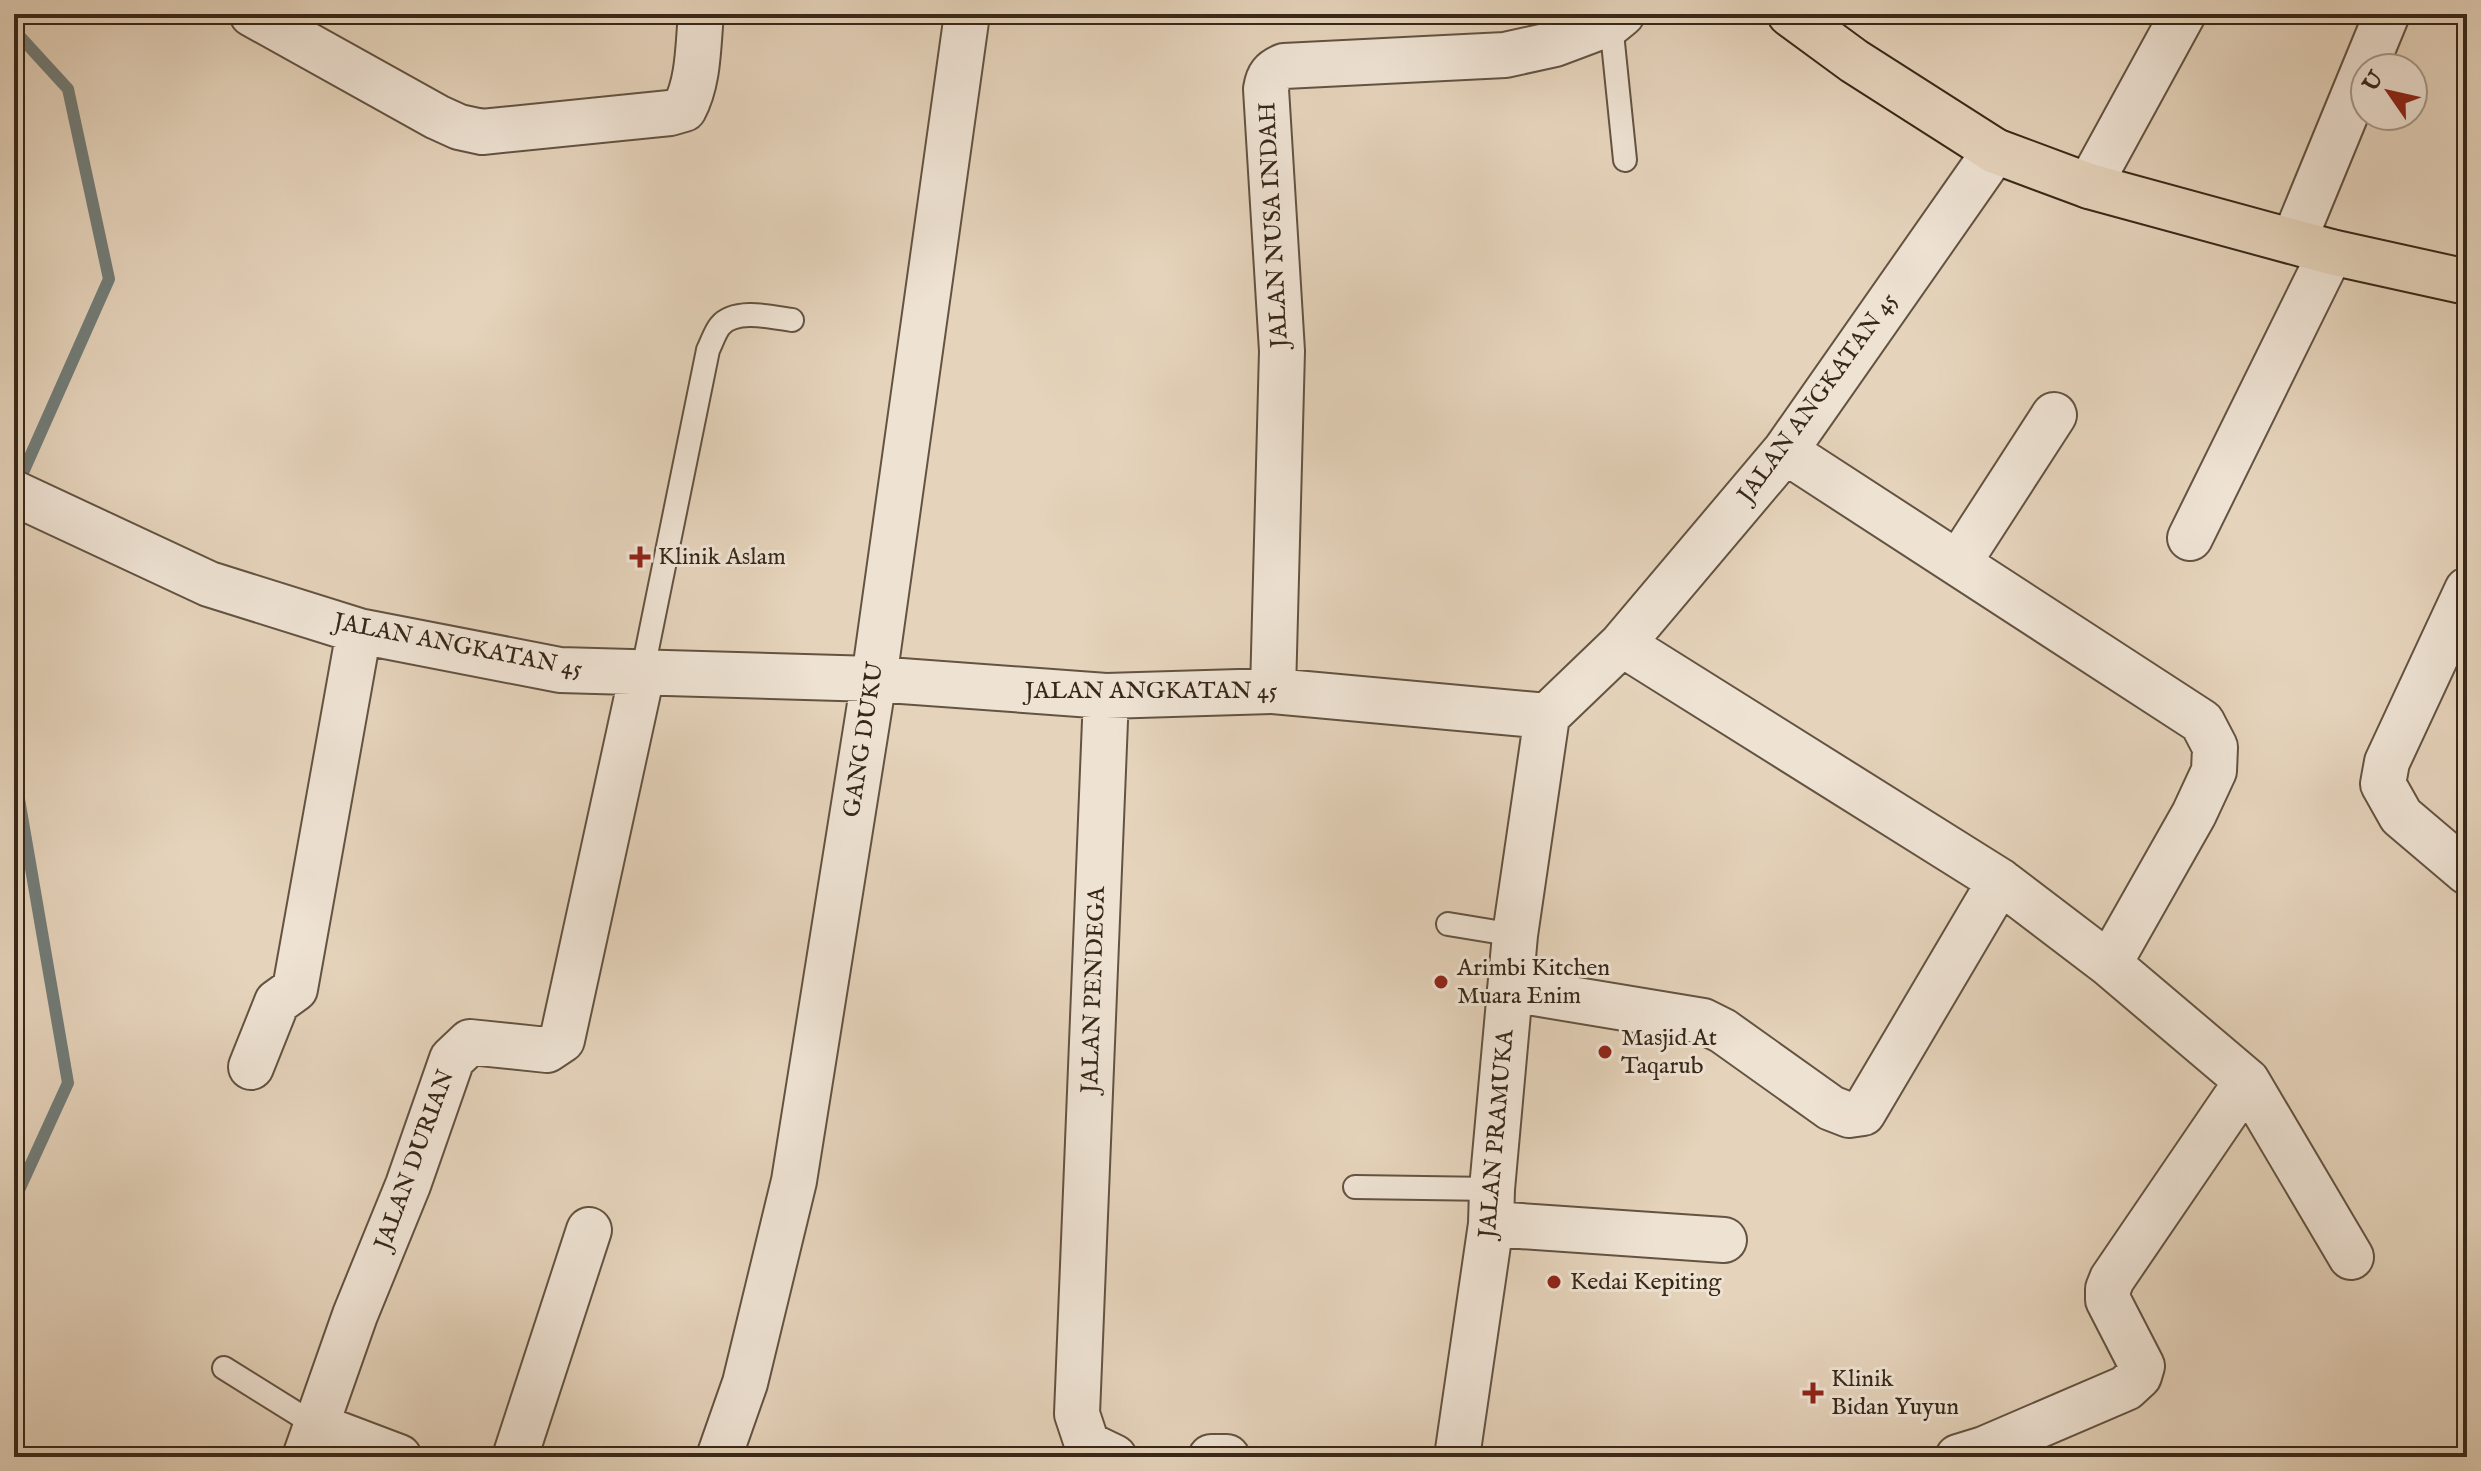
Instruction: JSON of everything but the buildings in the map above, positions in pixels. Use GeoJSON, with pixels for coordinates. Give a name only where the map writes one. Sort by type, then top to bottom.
{"type":"FeatureCollection","features":[{"type":"Feature","properties":{"kind":"highway"},"geometry":{"type":"LineString","coordinates":[[1790,14],[1854,61],[1995,151],[2089,186],[2313,246],[2467,282]]}},
{"type":"Feature","properties":{"kind":"street"},"geometry":{"type":"LineString","coordinates":[[252,14],[437,117],[459,127],[482,132],[684,109],[690,96],[701,14]]}},
{"type":"Feature","properties":{"kind":"street","name":"GANG DUKU"},"geometry":{"type":"LineString","coordinates":[[719,1457],[745,1383],[794,1181],[874,679],[967,14]]}},
{"type":"Feature","properties":{"kind":"street"},"geometry":{"type":"LineString","coordinates":[[2089,186],[2183,14]]}},
{"type":"Feature","properties":{"kind":"street"},"geometry":{"type":"LineString","coordinates":[[2190,538],[2313,246],[2387,14]]}},
{"type":"Feature","properties":{"kind":"street","name":"JALAN NUSA INDAH"},"geometry":{"type":"LineString","coordinates":[[1273,691],[1282,351],[1268,78],[1274,70],[1284,66],[1505,55],[1555,44],[1616,18]]}},
{"type":"Feature","properties":{"kind":"street","name":"JALAN ANGKATAN 45"},"geometry":{"type":"LineString","coordinates":[[14,493],[209,584],[359,631],[560,670],[874,679],[1106,696],[1273,691],[1547,716],[1622,644],[1785,451],[1995,151]]}},
{"type":"Feature","properties":{"kind":"street"},"geometry":{"type":"LineString","coordinates":[[1959,562],[2054,415]]}},
{"type":"Feature","properties":{"kind":"street"},"geometry":{"type":"LineString","coordinates":[[1785,451],[2202,722],[2215,747],[2214,771],[2194,814],[2109,964]]}},
{"type":"Feature","properties":{"kind":"street"},"geometry":{"type":"LineString","coordinates":[[2467,590],[2387,762],[2383,784],[2401,816],[2467,872]]}},
{"type":"Feature","properties":{"kind":"street"},"geometry":{"type":"LineString","coordinates":[[251,1067],[277,1002],[295,989],[359,631]]}},
{"type":"Feature","properties":{"kind":"street"},"geometry":{"type":"LineString","coordinates":[[1622,644],[2000,881],[2109,964],[2247,1081],[2351,1257]]}},
{"type":"Feature","properties":{"kind":"street","name":"JALAN DURIAN"},"geometry":{"type":"LineString","coordinates":[[311,1441],[452,1059],[470,1042],[547,1050],[562,1040],[642,674]]}},
{"type":"Feature","properties":{"kind":"street","name":"JALAN PENDEGA"},"geometry":{"type":"LineString","coordinates":[[1106,696],[1077,1414],[1087,1444],[1114,1457]]}},
{"type":"Feature","properties":{"kind":"street","name":"JALAN PRAMUKA"},"geometry":{"type":"LineString","coordinates":[[1457,1457],[1492,1207],[1515,935],[1547,716]]}},
{"type":"Feature","properties":{"kind":"street"},"geometry":{"type":"LineString","coordinates":[[1510,989],[1703,1021],[1723,1031],[1831,1108],[1849,1115],[1863,1113],[2000,881]]}},
{"type":"Feature","properties":{"kind":"street"},"geometry":{"type":"LineString","coordinates":[[1958,1457],[1984,1449],[2126,1388],[2139,1376],[2142,1366],[2108,1300],[2108,1289],[2247,1081]]}},
{"type":"Feature","properties":{"kind":"street"},"geometry":{"type":"LineString","coordinates":[[1492,1207],[1724,1240]]}},
{"type":"Feature","properties":{"kind":"street"},"geometry":{"type":"LineString","coordinates":[[515,1457],[589,1230]]}},
{"type":"Feature","properties":{"kind":"street"},"geometry":{"type":"LineString","coordinates":[[311,1441],[399,1457]]}},
{"type":"Feature","properties":{"kind":"street"},"geometry":{"type":"LineString","coordinates":[[1211,1457],[1227,1457]]}},
{"type":"Feature","properties":{"kind":"lane"},"geometry":{"type":"LineString","coordinates":[[1616,18],[1625,160]]}},
{"type":"Feature","properties":{"kind":"lane"},"geometry":{"type":"LineString","coordinates":[[642,674],[708,350],[719,327],[729,318],[758,315],[792,320]]}},
{"type":"Feature","properties":{"kind":"lane"},"geometry":{"type":"LineString","coordinates":[[1448,924],[1515,935]]}},
{"type":"Feature","properties":{"kind":"lane"},"geometry":{"type":"LineString","coordinates":[[1355,1187],[1492,1207]]}},
{"type":"Feature","properties":{"kind":"lane"},"geometry":{"type":"LineString","coordinates":[[224,1368],[311,1441]]}},
{"type":"Feature","properties":{"kind":"waterway"},"geometry":{"type":"LineString","coordinates":[[14,30],[68,89],[109,279],[17,486]]}},
{"type":"Feature","properties":{"kind":"waterway"},"geometry":{"type":"LineString","coordinates":[[14,770],[68,1083],[14,1201]]}},
{"type":"Feature","properties":{"kind":"place","name":"Klinik Aslam"},"geometry":{"type":"Point","coordinates":[640,557]}},
{"type":"Feature","properties":{"kind":"place","name":"Arimbi Kitchen Muara Enim"},"geometry":{"type":"Point","coordinates":[1441,982]}},
{"type":"Feature","properties":{"kind":"place","name":"Masjid At Taqarub"},"geometry":{"type":"Point","coordinates":[1605,1052]}},
{"type":"Feature","properties":{"kind":"place","name":"Kedai Kepiting"},"geometry":{"type":"Point","coordinates":[1554,1282]}},
{"type":"Feature","properties":{"kind":"place","name":"Klinik Bidan Yuyun"},"geometry":{"type":"Point","coordinates":[1813,1393]}}]}
